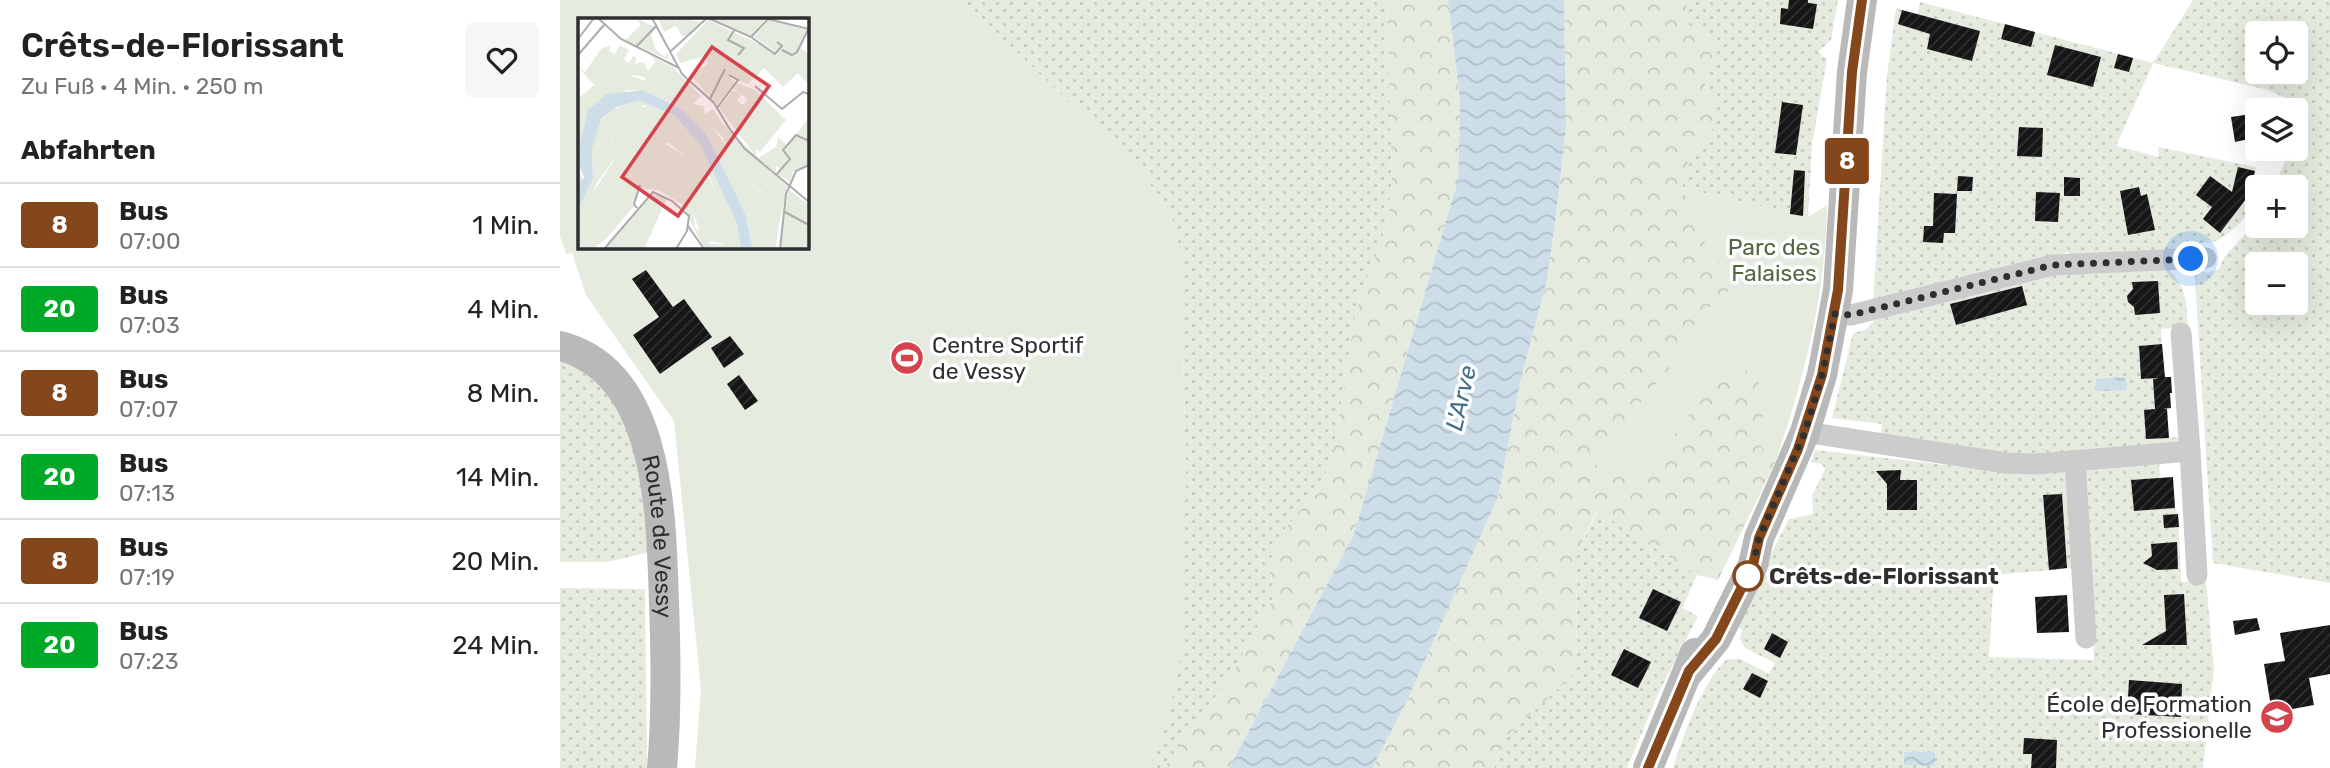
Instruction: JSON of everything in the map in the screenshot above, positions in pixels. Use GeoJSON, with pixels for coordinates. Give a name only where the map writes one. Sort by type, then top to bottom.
{"type":"FeatureCollection","features":[{"type":"Feature","properties":{"kind":"main road"},"geometry":{"type":"LineString","coordinates":[[1648,768],[1689,671],[1716,639],[1753,565],[1759,538],[1805,432],[1822,375],[1835,314],[1843,237],[1852,72],[1862,0]]}},
{"type":"Feature","properties":{"kind":"main road","name":"Route de Vessy"},"geometry":{"type":"LineString","coordinates":[[560,346],[583,354],[618,385],[639,423],[649,452],[660,518],[663,566],[665,685],[662,768]]}},
{"type":"Feature","properties":{"kind":"street"},"geometry":{"type":"LineString","coordinates":[[1835,314],[1851,315],[2053,265],[2206,258]]}},
{"type":"Feature","properties":{"kind":"street"},"geometry":{"type":"LineString","coordinates":[[2181,333],[2197,575]]}},
{"type":"Feature","properties":{"kind":"street"},"geometry":{"type":"LineString","coordinates":[[1805,432],[2006,463],[2036,464],[2190,451]]}},
{"type":"Feature","properties":{"kind":"street"},"geometry":{"type":"LineString","coordinates":[[2075,460],[2086,638]]}},
{"type":"Feature","properties":{"kind":"green space","name":"Centre Sportif de Vessy"},"geometry":{"type":"Polygon","coordinates":[[[560,0],[962,0],[1143,173],[1173,221],[1181,257],[1186,478],[1180,663],[1168,718],[1149,768],[695,768],[701,688],[674,421],[586,295],[572,253],[566,254],[560,236],[560,0]]]}},
{"type":"Feature","properties":{"kind":"green space"},"geometry":{"type":"Polygon","coordinates":[[[962,0],[1387,0],[1392,181],[1387,224],[1356,311],[1331,464],[1313,495],[1280,535],[1268,567],[1276,593],[1232,674],[1164,768],[1149,768],[1168,718],[1186,478],[1181,257],[1173,221],[1143,173],[962,0]]]}},
{"type":"Feature","properties":{"kind":"green space"},"geometry":{"type":"Polygon","coordinates":[[[1387,0],[1448,0],[1460,100],[1458,180],[1354,534],[1229,768],[1164,768],[1232,674],[1276,593],[1268,567],[1280,535],[1313,495],[1331,464],[1356,311],[1387,224],[1392,181],[1387,0]]]}},
{"type":"Feature","properties":{"kind":"green space"},"geometry":{"type":"Polygon","coordinates":[[[1564,0],[1688,0],[1683,26],[1694,25],[1714,41],[1713,60],[1705,86],[1715,102],[1717,119],[1704,145],[1688,163],[1682,188],[1730,283],[1728,297],[1703,311],[1669,369],[1590,463],[1647,475],[1708,386],[1756,366],[1764,409],[1759,444],[1775,463],[1718,580],[1697,575],[1597,511],[1576,554],[1577,671],[1506,737],[1494,768],[1372,768],[1405,705],[1498,497],[1520,383],[1547,280],[1556,215],[1566,127],[1564,0]]]}},
{"type":"Feature","properties":{"kind":"green space"},"geometry":{"type":"Polygon","coordinates":[[[1688,0],[1838,0],[1831,40],[1818,52],[1827,59],[1812,144],[1808,217],[1682,188],[1688,163],[1704,145],[1715,102],[1705,86],[1713,60],[1708,36],[1683,26],[1688,0]]]}},
{"type":"Feature","properties":{"kind":"green space"},"geometry":{"type":"Polygon","coordinates":[[[2193,0],[2330,0],[2330,583],[2213,563],[2194,264],[2206,273],[2218,270],[2225,256],[2245,234],[2245,238],[2308,238],[2308,175],[2279,175],[2285,161],[2308,161],[2308,98],[2286,98],[2264,89],[2153,63],[2193,0]]]}},
{"type":"Feature","properties":{"kind":"green space"},"geometry":{"type":"Polygon","coordinates":[[[1920,2],[2153,63],[2116,146],[2159,157],[2158,147],[2256,167],[2254,175],[2245,175],[2245,217],[2229,233],[2214,242],[2200,243],[2193,254],[2068,260],[2069,252],[1873,303],[1887,76],[1896,8],[1917,15],[1920,2]]]}},
{"type":"Feature","properties":{"kind":"green space","name":"Parc des Falaises"},"geometry":{"type":"Polygon","coordinates":[[[1682,188],[1808,217],[1827,205],[1822,272],[1812,336],[1796,399],[1775,463],[1759,444],[1764,409],[1756,366],[1708,386],[1647,475],[1589,463],[1669,369],[1703,311],[1728,297],[1728,286],[1721,266],[1688,220],[1689,205],[1682,188]]]}},
{"type":"Feature","properties":{"kind":"green space"},"geometry":{"type":"Polygon","coordinates":[[[2164,265],[2184,293],[2188,327],[2161,329],[2162,344],[2139,346],[2141,379],[2157,378],[2158,394],[2147,439],[2181,437],[2181,442],[2021,456],[1881,439],[1882,424],[1832,418],[1853,333],[1866,330],[1876,318],[2055,271],[2164,265]]]}},
{"type":"Feature","properties":{"kind":"green space"},"geometry":{"type":"Polygon","coordinates":[[[560,356],[587,368],[622,411],[642,465],[650,552],[607,562],[560,562],[560,356]]]}},
{"type":"Feature","properties":{"kind":"green space"},"geometry":{"type":"Polygon","coordinates":[[[1815,450],[1999,471],[2066,470],[2074,568],[1994,575],[1989,657],[2094,660],[2083,468],[2159,460],[2160,478],[2132,481],[2134,511],[2175,508],[2178,514],[2181,582],[2206,581],[2214,669],[2203,768],[1673,768],[1702,695],[1709,681],[1727,659],[1740,659],[1769,674],[1775,663],[1745,648],[1740,639],[1742,629],[1734,626],[1789,519],[1813,514],[1812,496],[1825,469],[1822,464],[1811,462],[1815,450]]]}},
{"type":"Feature","properties":{"kind":"green space"},"geometry":{"type":"Polygon","coordinates":[[[1598,511],[1697,575],[1682,608],[1698,616],[1660,690],[1627,768],[1494,768],[1506,737],[1577,671],[1576,554],[1598,511]]]}},
{"type":"Feature","properties":{"kind":"green space"},"geometry":{"type":"Polygon","coordinates":[[[560,588],[645,589],[647,768],[560,768],[560,588]]]}},
{"type":"Feature","properties":{"kind":"water","name":"L'Arve"},"geometry":{"type":"Polygon","coordinates":[[[1448,0],[1564,0],[1566,127],[1556,215],[1547,280],[1520,383],[1498,497],[1405,705],[1372,768],[1229,768],[1354,534],[1458,180],[1460,100],[1448,0]]]}},
{"type":"Feature","properties":{"kind":"water"},"geometry":{"type":"Polygon","coordinates":[[[2124,377],[2126,390],[2096,391],[2096,379],[2124,377]]]}},
{"type":"Feature","properties":{"kind":"water"},"geometry":{"type":"Polygon","coordinates":[[[1904,752],[1935,752],[1935,766],[1904,765],[1904,752]]]}},
{"type":"Feature","properties":{"kind":"building"},"geometry":{"type":"Polygon","coordinates":[[[1789,0],[1808,0],[1808,3],[1817,4],[1813,29],[1780,24],[1781,8],[1788,9],[1789,0]]]}},
{"type":"Feature","properties":{"kind":"building"},"geometry":{"type":"Polygon","coordinates":[[[1902,10],[1980,31],[1972,61],[1927,49],[1930,34],[1898,24],[1902,10]]]}},
{"type":"Feature","properties":{"kind":"building"},"geometry":{"type":"Polygon","coordinates":[[[2005,24],[2035,32],[2031,47],[2001,39],[2005,24]]]}},
{"type":"Feature","properties":{"kind":"building"},"geometry":{"type":"Polygon","coordinates":[[[2055,45],[2101,57],[2093,87],[2047,75],[2055,45]]]}},
{"type":"Feature","properties":{"kind":"building"},"geometry":{"type":"Polygon","coordinates":[[[2118,54],[2133,58],[2129,72],[2114,68],[2118,54]]]}},
{"type":"Feature","properties":{"kind":"building"},"geometry":{"type":"Polygon","coordinates":[[[1782,102],[1803,105],[1796,155],[1775,153],[1782,102]]]}},
{"type":"Feature","properties":{"kind":"building"},"geometry":{"type":"Polygon","coordinates":[[[2245,115],[2245,140],[2235,142],[2231,117],[2245,115]]]}},
{"type":"Feature","properties":{"kind":"building"},"geometry":{"type":"Polygon","coordinates":[[[2019,127],[2043,128],[2042,157],[2017,156],[2019,127]]]}},
{"type":"Feature","properties":{"kind":"building"},"geometry":{"type":"Polygon","coordinates":[[[2238,167],[2255,171],[2254,175],[2245,175],[2245,200],[2220,233],[2203,219],[2212,207],[2196,195],[2210,176],[2232,192],[2238,167]]]}},
{"type":"Feature","properties":{"kind":"building"},"geometry":{"type":"Polygon","coordinates":[[[1794,170],[1805,171],[1803,216],[1790,214],[1794,170]]]}},
{"type":"Feature","properties":{"kind":"building"},"geometry":{"type":"Polygon","coordinates":[[[1958,176],[1973,177],[1972,191],[1957,191],[1958,176]]]}},
{"type":"Feature","properties":{"kind":"building"},"geometry":{"type":"Polygon","coordinates":[[[2064,177],[2080,178],[2080,196],[2064,196],[2064,177]]]}},
{"type":"Feature","properties":{"kind":"building"},"geometry":{"type":"Polygon","coordinates":[[[2139,187],[2141,196],[2147,194],[2155,230],[2128,235],[2120,191],[2139,187]]]}},
{"type":"Feature","properties":{"kind":"building"},"geometry":{"type":"Polygon","coordinates":[[[2036,192],[2060,193],[2058,222],[2035,221],[2036,192]]]}},
{"type":"Feature","properties":{"kind":"building"},"geometry":{"type":"Polygon","coordinates":[[[1934,193],[1957,194],[1955,233],[1944,233],[1943,243],[1923,242],[1924,226],[1933,226],[1934,193]]]}},
{"type":"Feature","properties":{"kind":"building"},"geometry":{"type":"Polygon","coordinates":[[[646,270],[673,307],[684,299],[712,337],[660,374],[633,335],[659,317],[632,279],[646,270]]]}},
{"type":"Feature","properties":{"kind":"building"},"geometry":{"type":"Polygon","coordinates":[[[2158,281],[2160,313],[2135,315],[2134,307],[2128,302],[2127,296],[2133,289],[2132,282],[2158,281]]]}},
{"type":"Feature","properties":{"kind":"building"},"geometry":{"type":"Polygon","coordinates":[[[2022,286],[2027,305],[1956,325],[1950,304],[2022,286]]]}},
{"type":"Feature","properties":{"kind":"building"},"geometry":{"type":"Polygon","coordinates":[[[730,336],[744,354],[724,368],[711,348],[730,336]]]}},
{"type":"Feature","properties":{"kind":"building"},"geometry":{"type":"Polygon","coordinates":[[[2162,344],[2165,377],[2171,377],[2171,408],[2163,409],[2167,409],[2169,438],[2146,439],[2144,410],[2155,409],[2153,379],[2159,378],[2141,379],[2139,346],[2162,344]]]}},
{"type":"Feature","properties":{"kind":"building"},"geometry":{"type":"Polygon","coordinates":[[[739,375],[758,401],[745,410],[727,384],[739,375]]]}},
{"type":"Feature","properties":{"kind":"building"},"geometry":{"type":"Polygon","coordinates":[[[1901,470],[1900,480],[1917,480],[1917,510],[1887,510],[1887,484],[1876,471],[1901,470]]]}},
{"type":"Feature","properties":{"kind":"building"},"geometry":{"type":"Polygon","coordinates":[[[2173,477],[2175,508],[2134,511],[2131,480],[2173,477]]]}},
{"type":"Feature","properties":{"kind":"building"},"geometry":{"type":"Polygon","coordinates":[[[2062,494],[2067,568],[2049,570],[2043,495],[2062,494]]]}},
{"type":"Feature","properties":{"kind":"building"},"geometry":{"type":"Polygon","coordinates":[[[2178,514],[2179,527],[2164,528],[2163,515],[2178,514]]]}},
{"type":"Feature","properties":{"kind":"building"},"geometry":{"type":"Polygon","coordinates":[[[2177,542],[2178,569],[2157,570],[2143,563],[2152,556],[2151,544],[2177,542]]]}},
{"type":"Feature","properties":{"kind":"building"},"geometry":{"type":"Polygon","coordinates":[[[1653,589],[1681,602],[1667,631],[1639,618],[1653,589]]]}},
{"type":"Feature","properties":{"kind":"building"},"geometry":{"type":"Polygon","coordinates":[[[2184,594],[2187,645],[2142,645],[2166,631],[2164,595],[2184,594]]]}},
{"type":"Feature","properties":{"kind":"building"},"geometry":{"type":"Polygon","coordinates":[[[2067,595],[2069,632],[2037,633],[2035,597],[2067,595]]]}},
{"type":"Feature","properties":{"kind":"building"},"geometry":{"type":"Polygon","coordinates":[[[2257,618],[2260,630],[2235,635],[2233,621],[2257,618]]]}},
{"type":"Feature","properties":{"kind":"building"},"geometry":{"type":"Polygon","coordinates":[[[2330,625],[2330,674],[2309,678],[2314,705],[2272,713],[2264,664],[2285,661],[2280,633],[2330,625]]]}},
{"type":"Feature","properties":{"kind":"building"},"geometry":{"type":"Polygon","coordinates":[[[1772,633],[1788,642],[1780,658],[1764,649],[1772,633]]]}},
{"type":"Feature","properties":{"kind":"building"},"geometry":{"type":"Polygon","coordinates":[[[1624,649],[1651,662],[1638,688],[1611,675],[1624,649]]]}},
{"type":"Feature","properties":{"kind":"building"},"geometry":{"type":"Polygon","coordinates":[[[1752,673],[1768,681],[1760,698],[1743,689],[1752,673]]]}},
{"type":"Feature","properties":{"kind":"building"},"geometry":{"type":"Polygon","coordinates":[[[2129,680],[2182,684],[2181,717],[2127,714],[2129,680]]]}},
{"type":"Feature","properties":{"kind":"building"},"geometry":{"type":"Polygon","coordinates":[[[2024,738],[2057,740],[2056,768],[2031,768],[2032,754],[2023,754],[2024,738]]]}},
{"type":"Feature","properties":{"kind":"bus line","name":"8"},"geometry":{"type":"LineString","coordinates":[[1648,768],[1689,671],[1716,639],[1753,565],[1759,538],[1805,432],[1822,375],[1838,290],[1852,72],[1862,0]]}},
{"type":"Feature","properties":{"kind":"place","name":"Centre Sportif de Vessy"},"geometry":{"type":"Point","coordinates":[907,358]}},
{"type":"Feature","properties":{"kind":"place","name":"Crêts-de-Florissant"},"geometry":{"type":"Point","coordinates":[1748,576]}},
{"type":"Feature","properties":{"kind":"place","name":"École de Formation Professionelle"},"geometry":{"type":"Point","coordinates":[2277,717]}},
{"type":"Feature","properties":{"kind":"route"},"geometry":{"type":"LineString","coordinates":[[1748,576],[1759,538],[1805,432],[1822,375],[1835,314],[1851,315],[2053,265],[2191,259]]}}]}
